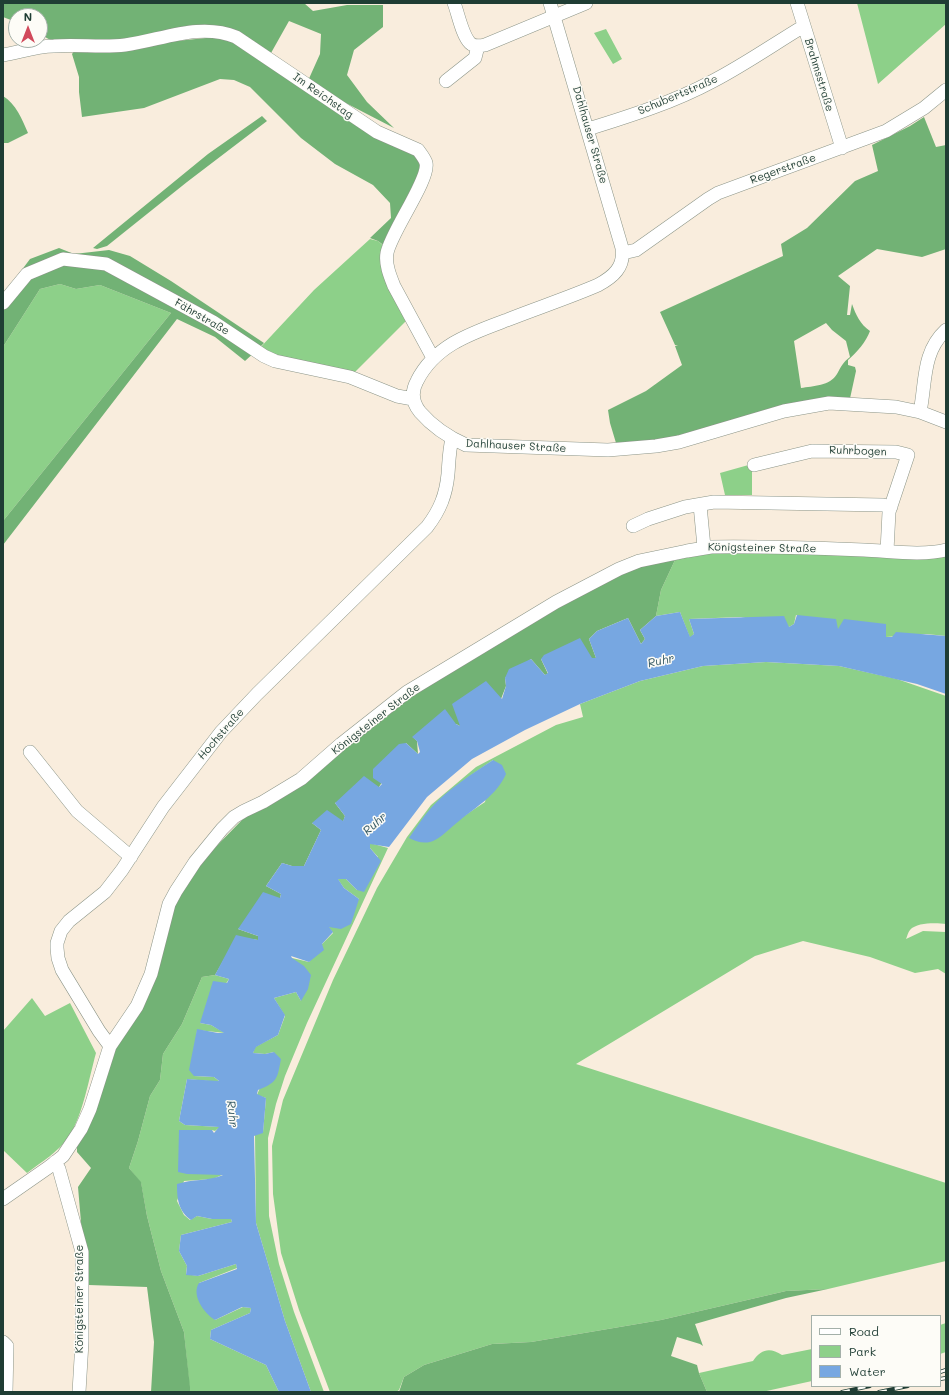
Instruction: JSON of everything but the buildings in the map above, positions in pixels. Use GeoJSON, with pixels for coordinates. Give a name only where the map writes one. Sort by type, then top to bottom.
{"type":"FeatureCollection","features":[{"type":"Feature","properties":{"kind":"street"},"geometry":{"type":"LineString","coordinates":[[454,3],[467,38],[471,44],[478,46],[485,45],[586,3]]}},
{"type":"Feature","properties":{"kind":"street","name":"Dahlhauser Straße"},"geometry":{"type":"LineString","coordinates":[[550,3],[588,128],[623,253]]}},
{"type":"Feature","properties":{"kind":"street","name":"Brahmsstraße"},"geometry":{"type":"LineString","coordinates":[[797,3],[842,148]]}},
{"type":"Feature","properties":{"kind":"street","name":"Schubertstraße"},"geometry":{"type":"LineString","coordinates":[[588,128],[632,115],[690,93],[723,76],[804,26]]}},
{"type":"Feature","properties":{"kind":"street","name":"Im Reichstag"},"geometry":{"type":"LineString","coordinates":[[3,55],[43,46],[125,45],[180,33],[206,31],[227,33],[236,37],[371,128],[418,150],[422,154],[426,164],[424,177],[391,242],[387,255],[389,274],[394,286],[433,358]]}},
{"type":"Feature","properties":{"kind":"street"},"geometry":{"type":"LineString","coordinates":[[446,81],[474,58],[478,46]]}},
{"type":"Feature","properties":{"kind":"street","name":"Regerstraße"},"geometry":{"type":"LineString","coordinates":[[623,253],[636,250],[718,193],[886,131],[924,108],[946,90]]}},
{"type":"Feature","properties":{"kind":"street"},"geometry":{"type":"LineString","coordinates":[[413,399],[413,392],[417,381],[425,368],[433,358],[449,346],[465,336],[598,285],[610,278],[618,269],[622,262],[623,253]]}},
{"type":"Feature","properties":{"kind":"street","name":"Fährstraße"},"geometry":{"type":"LineString","coordinates":[[3,303],[27,274],[62,259],[106,264],[213,322],[264,356],[275,360],[350,377],[397,396],[413,399]]}},
{"type":"Feature","properties":{"kind":"street"},"geometry":{"type":"LineString","coordinates":[[920,412],[928,357],[931,348],[946,330]]}},
{"type":"Feature","properties":{"kind":"street","name":"Dahlhauser Straße"},"geometry":{"type":"LineString","coordinates":[[413,399],[417,409],[439,431],[466,445],[478,446],[608,450],[656,446],[678,442],[784,411],[829,403],[880,405],[920,412],[946,422]]}},
{"type":"Feature","properties":{"kind":"street","name":"Hochstraße"},"geometry":{"type":"LineString","coordinates":[[110,1046],[99,1031],[62,970],[58,958],[57,943],[59,935],[77,915],[102,896],[131,857],[163,807],[221,732],[256,694],[424,530],[432,520],[440,508],[445,495],[452,439]]}},
{"type":"Feature","properties":{"kind":"street","name":"Ruhrbogen"},"geometry":{"type":"LineString","coordinates":[[754,465],[818,450],[896,452],[908,455],[888,520],[887,551]]}},
{"type":"Feature","properties":{"kind":"street"},"geometry":{"type":"LineString","coordinates":[[633,526],[648,519],[685,508],[714,502],[883,505],[891,508]]}},
{"type":"Feature","properties":{"kind":"street"},"geometry":{"type":"LineString","coordinates":[[700,505],[704,547]]}},
{"type":"Feature","properties":{"kind":"street","name":"Königsteiner Straße"},"geometry":{"type":"LineString","coordinates":[[3,1199],[63,1156],[81,1129],[90,1109],[110,1046],[130,1019],[152,974],[165,918],[170,904],[176,891],[195,862],[234,817],[290,787],[341,744],[407,692],[556,602],[619,569],[651,558],[704,547],[931,553],[946,550]]}},
{"type":"Feature","properties":{"kind":"street"},"geometry":{"type":"LineString","coordinates":[[30,752],[77,811],[131,857]]}},
{"type":"Feature","properties":{"kind":"street","name":"Königsteiner Straße"},"geometry":{"type":"LineString","coordinates":[[55,1162],[59,1169],[82,1252],[82,1342],[79,1392]]}},
{"type":"Feature","properties":{"kind":"street"},"geometry":{"type":"LineString","coordinates":[[3,1342],[7,1346],[6,1392]]}},
{"type":"Feature","properties":{"kind":"green space"},"geometry":{"type":"Polygon","coordinates":[[[3,3],[304,3],[313,11],[347,5],[383,5],[383,27],[354,50],[347,75],[367,102],[394,128],[307,83],[320,54],[321,34],[289,21],[271,53],[229,29],[125,40],[52,41],[48,39],[48,8],[8,8],[8,19],[3,17],[3,3]]]}},
{"type":"Feature","properties":{"kind":"green space"},"geometry":{"type":"Polygon","coordinates":[[[857,3],[946,3],[946,24],[878,84],[857,3]]]}},
{"type":"Feature","properties":{"kind":"green space"},"geometry":{"type":"Polygon","coordinates":[[[606,29],[622,59],[613,64],[594,33],[606,29]]]}},
{"type":"Feature","properties":{"kind":"green space"},"geometry":{"type":"Polygon","coordinates":[[[226,36],[430,163],[386,247],[378,241],[370,238],[391,218],[390,203],[373,185],[335,164],[301,138],[250,87],[234,80],[220,79],[144,108],[82,117],[79,77],[72,54],[75,50],[226,36]]]}},
{"type":"Feature","properties":{"kind":"green space"},"geometry":{"type":"Polygon","coordinates":[[[3,96],[12,103],[21,117],[28,133],[8,143],[3,143],[3,96]]]}},
{"type":"Feature","properties":{"kind":"green space"},"geometry":{"type":"Polygon","coordinates":[[[262,116],[267,121],[107,246],[97,249],[93,248],[208,154],[262,116]]]}},
{"type":"Feature","properties":{"kind":"green space"},"geometry":{"type":"Polygon","coordinates":[[[924,117],[936,147],[946,145],[946,249],[922,257],[877,249],[838,276],[850,286],[847,315],[850,315],[852,304],[859,319],[870,331],[861,347],[848,360],[848,365],[855,367],[856,371],[849,403],[703,430],[661,440],[616,443],[608,410],[646,391],[682,365],[675,346],[678,346],[675,345],[660,312],[783,256],[781,244],[807,228],[855,181],[878,171],[872,145],[910,126],[924,117]],[[826,323],[794,341],[801,388],[821,385],[830,381],[850,357],[846,341],[826,323]]]}},
{"type":"Feature","properties":{"kind":"green space"},"geometry":{"type":"Polygon","coordinates":[[[370,239],[378,241],[385,247],[407,320],[353,374],[265,355],[258,350],[314,290],[370,239]]]}},
{"type":"Feature","properties":{"kind":"green space"},"geometry":{"type":"Polygon","coordinates":[[[59,248],[74,254],[109,250],[130,256],[171,281],[264,343],[258,349],[105,263],[63,258],[3,295],[30,259],[59,248]]]}},
{"type":"Feature","properties":{"kind":"green space"},"geometry":{"type":"Polygon","coordinates":[[[63,260],[106,266],[256,351],[245,361],[215,337],[177,319],[3,545],[3,521],[171,313],[100,285],[76,289],[60,284],[40,289],[3,347],[3,306],[28,275],[63,260]]]}},
{"type":"Feature","properties":{"kind":"green space"},"geometry":{"type":"Polygon","coordinates":[[[60,284],[76,289],[100,285],[171,313],[3,521],[3,347],[40,289],[60,284]]]}},
{"type":"Feature","properties":{"kind":"green space"},"geometry":{"type":"Polygon","coordinates":[[[752,464],[752,495],[725,495],[720,473],[752,464]]]}},
{"type":"Feature","properties":{"kind":"green space"},"geometry":{"type":"Polygon","coordinates":[[[703,554],[946,554],[946,636],[926,634],[886,637],[885,624],[838,630],[796,615],[794,624],[789,627],[741,617],[689,619],[694,634],[690,638],[680,612],[656,616],[661,590],[675,560],[703,554]]]}},
{"type":"Feature","properties":{"kind":"green space"},"geometry":{"type":"Polygon","coordinates":[[[675,560],[661,590],[656,616],[640,630],[645,639],[641,644],[628,618],[597,631],[589,639],[596,658],[541,659],[548,674],[545,675],[531,659],[505,678],[506,686],[501,699],[460,726],[456,724],[413,737],[417,741],[418,754],[406,743],[379,787],[335,803],[345,816],[343,822],[312,823],[321,830],[304,866],[292,866],[282,863],[266,886],[281,894],[280,898],[238,929],[258,936],[258,940],[237,937],[215,975],[202,977],[182,1024],[163,1054],[160,1080],[150,1096],[129,1168],[141,1182],[147,1216],[161,1271],[184,1332],[190,1387],[190,1392],[151,1392],[154,1342],[147,1287],[89,1285],[82,1234],[78,1187],[91,1168],[77,1152],[77,1142],[111,1045],[152,987],[168,918],[197,866],[242,820],[398,703],[564,603],[626,569],[675,560]]]}},
{"type":"Feature","properties":{"kind":"green space"},"geometry":{"type":"Polygon","coordinates":[[[766,662],[839,666],[897,679],[946,696],[946,924],[927,924],[913,927],[908,933],[906,939],[923,931],[946,932],[946,974],[938,969],[915,973],[870,957],[803,941],[755,956],[576,1064],[946,1183],[946,1261],[828,1289],[786,1291],[661,1320],[531,1342],[492,1344],[424,1365],[404,1377],[399,1390],[396,1392],[330,1392],[299,1310],[281,1253],[273,1194],[272,1146],[283,1100],[333,980],[377,888],[407,837],[431,805],[476,767],[556,725],[583,717],[580,704],[640,681],[703,666],[766,662]],[[493,760],[443,797],[461,818],[485,802],[493,760]]]}},
{"type":"Feature","properties":{"kind":"green space"},"geometry":{"type":"Polygon","coordinates":[[[370,843],[388,848],[307,1023],[285,1076],[276,1104],[268,1138],[269,1216],[279,1264],[294,1312],[324,1392],[311,1392],[285,1321],[256,1223],[255,1135],[263,1132],[266,1098],[257,1095],[274,1052],[265,1054],[253,1053],[255,1047],[278,1035],[285,1016],[274,998],[296,992],[301,1001],[292,958],[309,962],[322,944],[333,933],[328,926],[359,899],[344,888],[337,878],[346,879],[357,890],[378,857],[370,848],[370,843]]]}},
{"type":"Feature","properties":{"kind":"green space"},"geometry":{"type":"Polygon","coordinates":[[[215,975],[229,979],[200,1023],[211,1025],[225,1033],[197,1030],[194,1076],[214,1077],[220,1082],[187,1079],[179,1121],[185,1125],[220,1127],[215,1131],[179,1130],[187,1174],[224,1174],[213,1179],[184,1181],[177,1201],[184,1215],[190,1220],[197,1216],[212,1219],[231,1219],[232,1222],[181,1235],[179,1251],[187,1266],[186,1274],[198,1276],[236,1264],[237,1268],[199,1283],[215,1320],[243,1307],[251,1308],[250,1313],[211,1330],[210,1339],[266,1365],[279,1392],[190,1392],[184,1332],[161,1271],[147,1216],[141,1183],[129,1168],[150,1096],[160,1080],[163,1054],[182,1024],[202,977],[215,975]]]}},
{"type":"Feature","properties":{"kind":"green space"},"geometry":{"type":"Polygon","coordinates":[[[32,998],[45,1016],[70,1003],[96,1053],[82,1107],[69,1136],[55,1152],[27,1173],[3,1150],[3,1031],[32,998]]]}},
{"type":"Feature","properties":{"kind":"green space"},"geometry":{"type":"Polygon","coordinates":[[[828,1289],[786,1298],[695,1324],[703,1346],[677,1337],[671,1356],[697,1365],[707,1392],[399,1392],[404,1377],[424,1365],[492,1344],[531,1342],[661,1320],[786,1291],[828,1289]]]}},
{"type":"Feature","properties":{"kind":"green space"},"geometry":{"type":"Polygon","coordinates":[[[946,1323],[946,1352],[941,1354],[941,1325],[946,1323]]]}},
{"type":"Feature","properties":{"kind":"green space"},"geometry":{"type":"Polygon","coordinates":[[[811,1349],[811,1381],[762,1392],[707,1392],[699,1373],[753,1361],[759,1354],[766,1350],[778,1352],[782,1355],[811,1349]]]}},
{"type":"Feature","properties":{"kind":"water","name":"Ruhr"},"geometry":{"type":"Polygon","coordinates":[[[680,612],[690,637],[694,634],[689,619],[784,616],[789,627],[794,624],[797,615],[836,619],[838,629],[844,619],[886,624],[886,637],[892,637],[896,632],[946,636],[946,694],[917,684],[839,666],[766,662],[703,666],[640,681],[580,704],[525,730],[472,759],[427,797],[389,847],[370,844],[370,848],[381,861],[364,892],[357,890],[346,879],[338,879],[344,888],[359,899],[351,924],[341,929],[329,927],[333,932],[322,944],[324,950],[309,962],[291,956],[304,966],[311,975],[308,989],[301,1001],[296,992],[274,998],[285,1015],[278,1035],[256,1047],[253,1053],[265,1054],[274,1052],[281,1059],[276,1079],[269,1085],[258,1090],[257,1094],[266,1098],[263,1133],[254,1136],[256,1223],[285,1321],[311,1392],[279,1392],[266,1365],[210,1339],[211,1330],[250,1313],[251,1308],[242,1307],[215,1320],[203,1308],[198,1298],[197,1288],[199,1283],[237,1269],[236,1264],[198,1276],[186,1275],[187,1266],[179,1251],[181,1235],[232,1222],[231,1219],[212,1219],[197,1216],[191,1220],[183,1213],[179,1204],[177,1184],[223,1175],[187,1174],[178,1172],[179,1130],[212,1130],[214,1133],[219,1127],[185,1125],[179,1121],[187,1079],[219,1081],[214,1077],[194,1076],[189,1070],[197,1029],[224,1033],[211,1025],[200,1023],[213,981],[227,983],[229,979],[215,975],[236,935],[258,940],[258,936],[238,929],[263,892],[280,898],[281,894],[266,886],[282,863],[292,866],[304,866],[321,830],[312,823],[327,810],[343,821],[345,816],[335,803],[364,776],[379,787],[382,784],[373,778],[373,769],[399,744],[406,743],[418,754],[420,752],[417,741],[412,737],[445,709],[456,724],[460,726],[452,704],[486,681],[502,699],[506,686],[505,678],[509,669],[531,659],[545,675],[548,673],[541,659],[544,655],[580,638],[592,658],[596,658],[589,639],[597,631],[628,618],[641,644],[645,639],[640,630],[656,616],[680,612]]]}},
{"type":"Feature","properties":{"kind":"water"},"geometry":{"type":"Polygon","coordinates":[[[493,760],[502,765],[506,774],[497,789],[486,800],[438,839],[432,842],[415,841],[409,838],[425,815],[445,794],[493,760]]]}},
{"type":"Feature","properties":{"kind":"railway"},"geometry":{"type":"LineString","coordinates":[[941,1372],[946,1370]]}},
{"type":"Feature","properties":{"kind":"railway"},"geometry":{"type":"LineString","coordinates":[[941,1379],[946,1378]]}},
{"type":"Feature","properties":{"kind":"railway"},"geometry":{"type":"LineString","coordinates":[[842,1392],[865,1387]]}},
{"type":"Feature","properties":{"kind":"railway"},"geometry":{"type":"LineString","coordinates":[[879,1392],[903,1387]]}}]}
